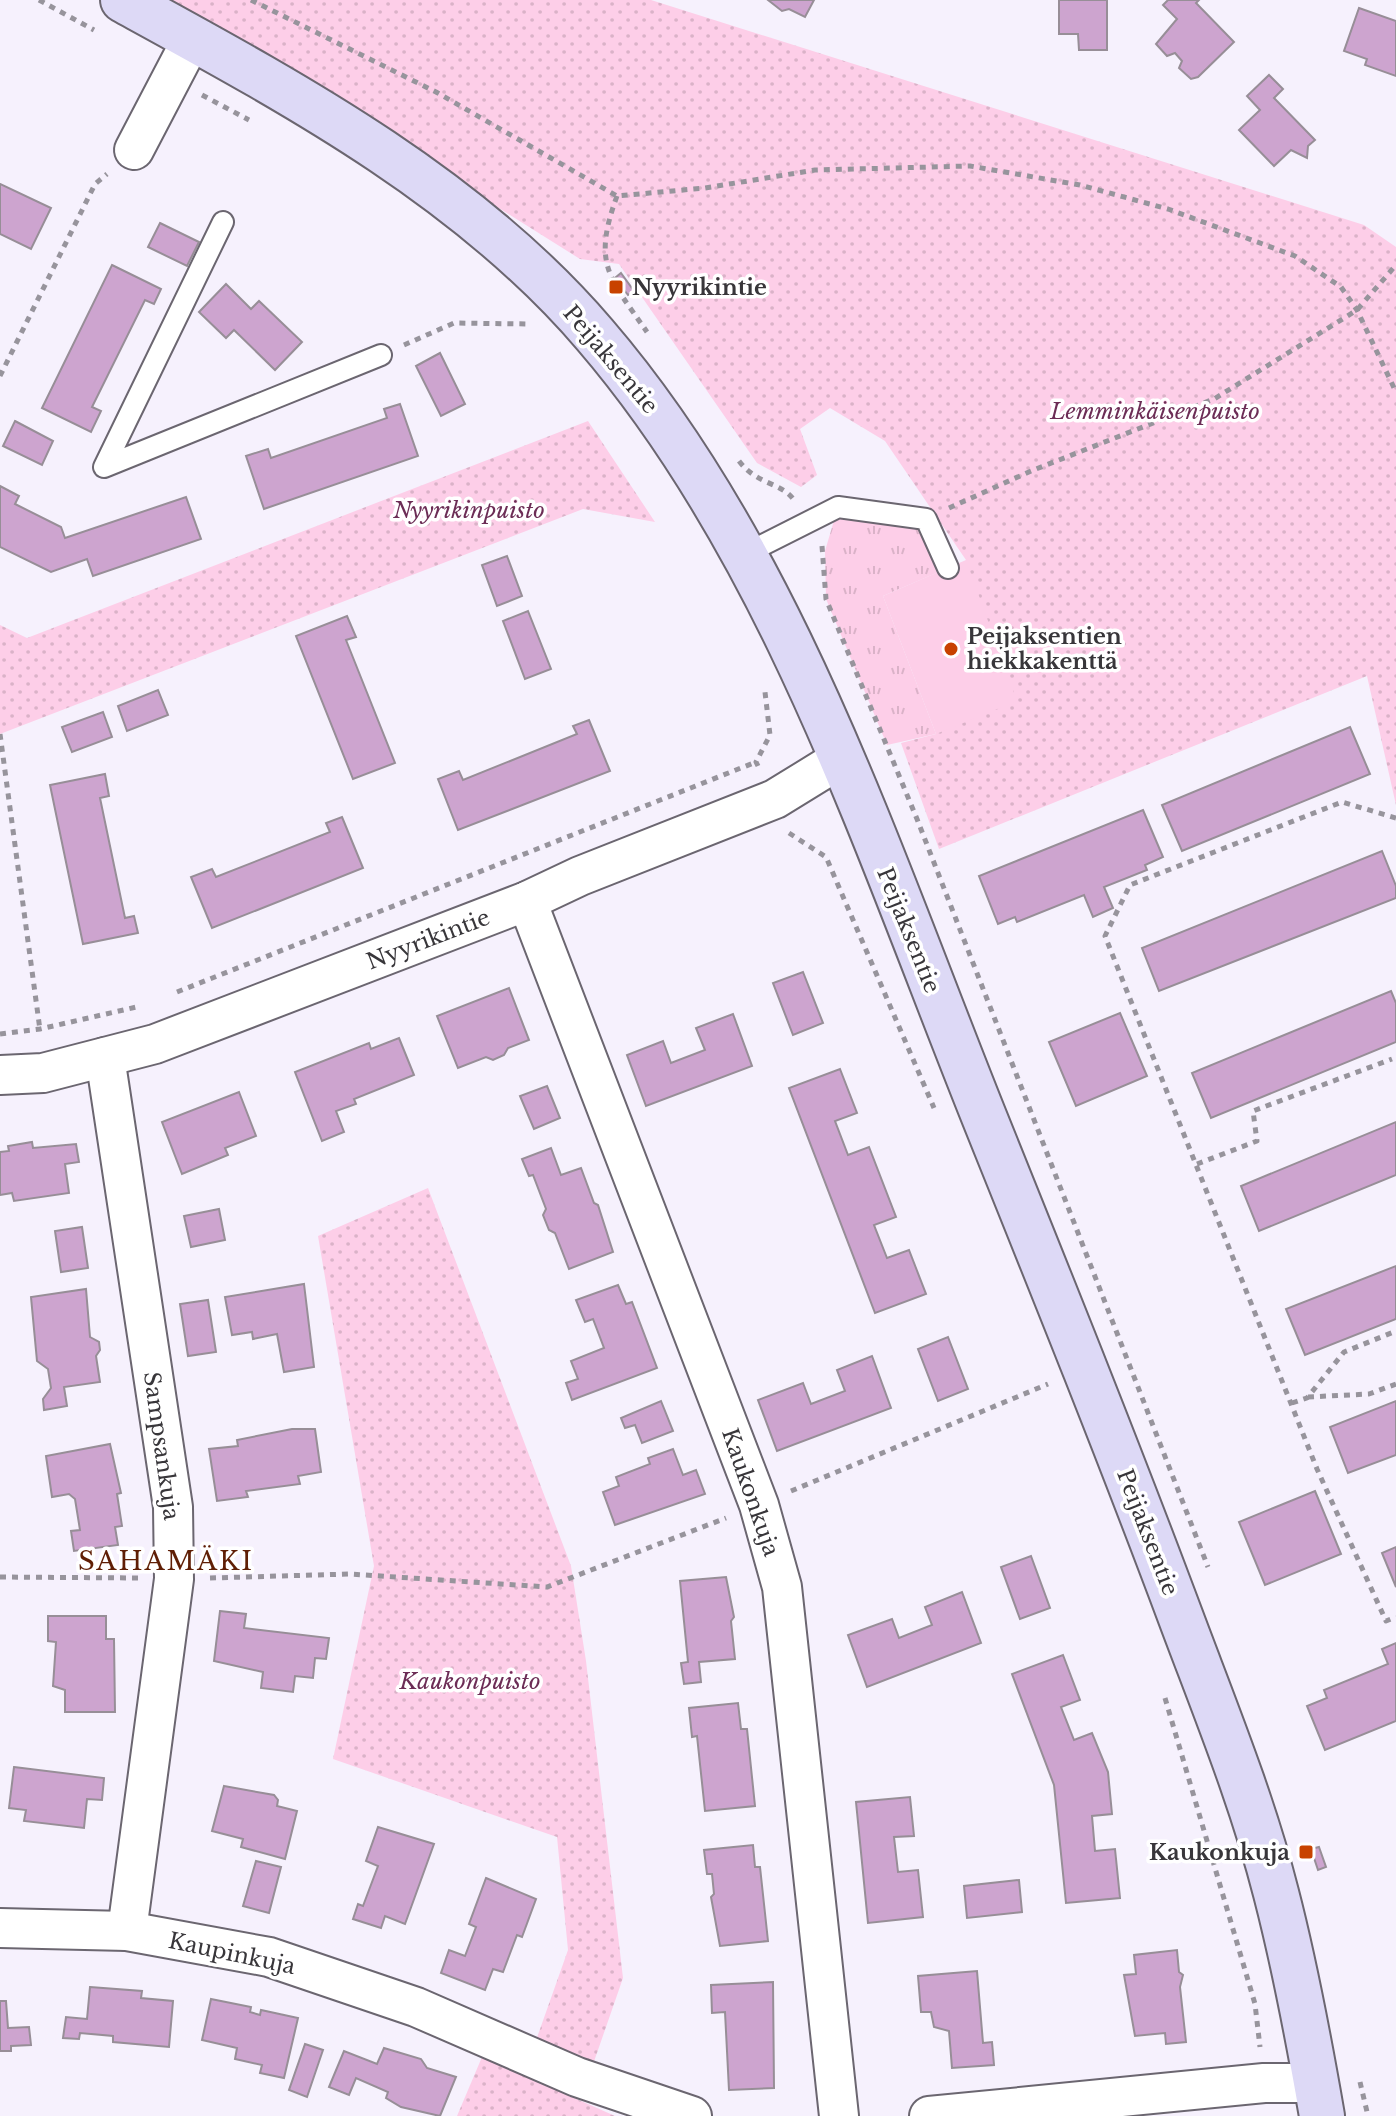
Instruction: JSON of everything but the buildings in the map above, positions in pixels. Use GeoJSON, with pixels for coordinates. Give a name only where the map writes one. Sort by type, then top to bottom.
{"type":"FeatureCollection","features":[{"type":"Feature","properties":{"kind":"street","name":"Peijaksentie"},"geometry":{"type":"LineString","coordinates":[[113,18],[192,39],[404,166],[523,262],[593,332],[688,455],[802,664],[1151,1539],[1237,1768],[1275,1888],[1319,2099]]}},
{"type":"Feature","properties":{"kind":"street"},"geometry":{"type":"LineString","coordinates":[[134,150],[192,39]]}},
{"type":"Feature","properties":{"kind":"street","name":"Nyyrikintie"},"geometry":{"type":"LineString","coordinates":[[0,1075],[43,1073],[155,1044],[527,901],[580,876],[775,799],[840,759]]}},
{"type":"Feature","properties":{"kind":"street","name":"Kaukonkuja"},"geometry":{"type":"LineString","coordinates":[[527,901],[759,1505],[782,1587],[839,2116]]}},
{"type":"Feature","properties":{"kind":"street","name":"Sampsankuja"},"geometry":{"type":"LineString","coordinates":[[105,1057],[173,1507],[174,1579],[127,1931]]}},
{"type":"Feature","properties":{"kind":"street","name":"Kaupinkuja"},"geometry":{"type":"LineString","coordinates":[[0,1928],[127,1931],[269,1957],[416,2007],[577,2077],[692,2116]]}},
{"type":"Feature","properties":{"kind":"street"},"geometry":{"type":"LineString","coordinates":[[929,2116],[1264,2083],[1319,2099]]}},
{"type":"Feature","properties":{"kind":"lane"},"geometry":{"type":"LineString","coordinates":[[223,222],[104,467],[381,355]]}},
{"type":"Feature","properties":{"kind":"lane"},"geometry":{"type":"LineString","coordinates":[[743,555],[838,507],[926,519],[948,568]]}},
{"type":"Feature","properties":{"kind":"path"},"geometry":{"type":"LineString","coordinates":[[39,0],[113,18]]}},
{"type":"Feature","properties":{"kind":"path"},"geometry":{"type":"LineString","coordinates":[[251,0],[436,92],[617,196],[705,188],[815,170],[970,166],[1080,185],[1168,209],[1295,256],[1341,287],[1357,310],[1396,392]]}},
{"type":"Feature","properties":{"kind":"path"},"geometry":{"type":"LineString","coordinates":[[173,80],[254,123]]}},
{"type":"Feature","properties":{"kind":"path"},"geometry":{"type":"LineString","coordinates":[[0,376],[95,184],[134,150]]}},
{"type":"Feature","properties":{"kind":"path"},"geometry":{"type":"LineString","coordinates":[[926,519],[1031,471],[1214,399],[1357,310],[1396,265]]}},
{"type":"Feature","properties":{"kind":"path"},"geometry":{"type":"LineString","coordinates":[[381,355],[454,323],[531,324]]}},
{"type":"Feature","properties":{"kind":"path"},"geometry":{"type":"LineString","coordinates":[[174,993],[756,762],[770,735],[769,706],[761,678]]}},
{"type":"Feature","properties":{"kind":"path"},"geometry":{"type":"LineString","coordinates":[[0,734],[40,1029],[43,1073]]}},
{"type":"Feature","properties":{"kind":"path"},"geometry":{"type":"LineString","coordinates":[[756,762],[789,833],[826,857],[939,1119]]}},
{"type":"Feature","properties":{"kind":"path"},"geometry":{"type":"LineString","coordinates":[[1396,818],[1342,802],[1130,885],[1105,936],[1317,1469],[1386,1621],[1396,1617]]}},
{"type":"Feature","properties":{"kind":"path"},"geometry":{"type":"LineString","coordinates":[[0,1034],[40,1029],[145,1005]]}},
{"type":"Feature","properties":{"kind":"path"},"geometry":{"type":"LineString","coordinates":[[1197,1164],[1257,1141],[1253,1111],[1392,1059]]}},
{"type":"Feature","properties":{"kind":"path"},"geometry":{"type":"LineString","coordinates":[[1307,1398],[1344,1352],[1396,1331]]}},
{"type":"Feature","properties":{"kind":"path"},"geometry":{"type":"LineString","coordinates":[[1043,1369],[1054,1398]]}},
{"type":"Feature","properties":{"kind":"path"},"geometry":{"type":"LineString","coordinates":[[0,1577],[174,1579],[350,1574],[547,1587],[759,1505],[1049,1384]]}},
{"type":"Feature","properties":{"kind":"path"},"geometry":{"type":"LineString","coordinates":[[1292,1403],[1307,1398],[1369,1394],[1396,1384]]}},
{"type":"Feature","properties":{"kind":"path"},"geometry":{"type":"LineString","coordinates":[[1164,1693],[1255,2004],[1264,2083]]}},
{"type":"Feature","properties":{"kind":"green space","name":"Lemminkäisenpuisto"},"geometry":{"type":"Polygon","coordinates":[[[167,0],[651,0],[1364,225],[1396,247],[1396,805],[1367,676],[939,849],[901,743],[936,734],[966,560],[885,441],[830,408],[800,429],[817,475],[801,487],[757,463],[619,264],[580,259],[167,0]]]}},
{"type":"Feature","properties":{"kind":"green space","name":"Nyyrikinpuisto"},"geometry":{"type":"Polygon","coordinates":[[[588,421],[655,522],[583,509],[0,734],[0,625],[27,638],[588,421]]]}},
{"type":"Feature","properties":{"kind":"green space"},"geometry":{"type":"Polygon","coordinates":[[[838,507],[926,519],[948,568],[883,596],[936,734],[887,745],[826,599],[825,551],[838,507]]]}},
{"type":"Feature","properties":{"kind":"green space","name":"Peijaksentien hiekkakenttä"},"geometry":{"type":"Polygon","coordinates":[[[966,560],[1017,701],[936,734],[883,596],[966,560]]]}},
{"type":"Feature","properties":{"kind":"green space","name":"Kaukonpuisto"},"geometry":{"type":"Polygon","coordinates":[[[428,1188],[571,1566],[586,1661],[623,1978],[590,2073],[534,2046],[568,1950],[557,1837],[333,1759],[374,1566],[318,1236],[428,1188]]]}},
{"type":"Feature","properties":{"kind":"green space"},"geometry":{"type":"Polygon","coordinates":[[[482,2057],[615,2116],[457,2116],[482,2057]]]}},
{"type":"Feature","properties":{"kind":"place","name":"Nyyrikintie"},"geometry":{"type":"Point","coordinates":[616,287]}},
{"type":"Feature","properties":{"kind":"place","name":"Peijaksentien hiekkakenttä"},"geometry":{"type":"Point","coordinates":[951,649]}},
{"type":"Feature","properties":{"kind":"place","name":"Kaukonkuja"},"geometry":{"type":"Point","coordinates":[1306,1852]}},
{"type":"Feature","properties":{"kind":"district","name":"SAHAMÄKI"},"geometry":{"type":"Point","coordinates":[166,1561]}}]}
